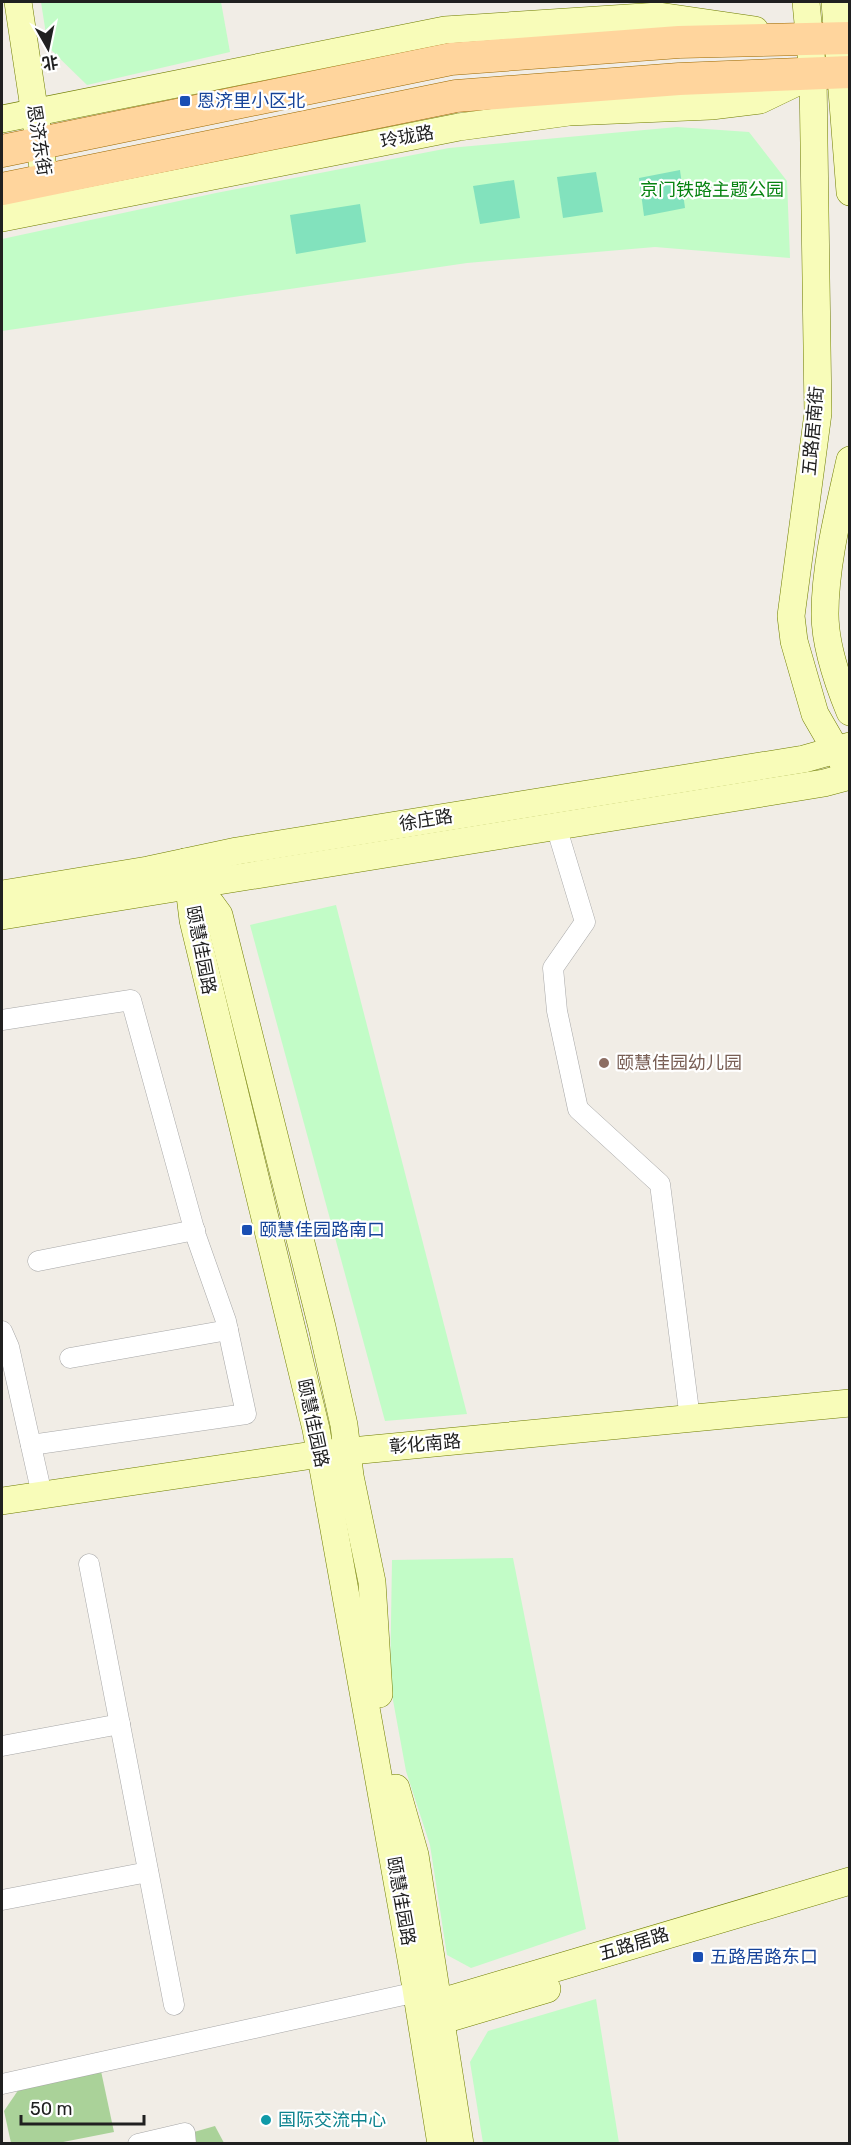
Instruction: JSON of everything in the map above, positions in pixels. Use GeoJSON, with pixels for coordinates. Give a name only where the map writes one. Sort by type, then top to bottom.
{"type":"FeatureCollection","features":[{"type":"Feature","properties":{"kind":"main road"},"geometry":{"type":"LineString","coordinates":[[2,151],[451,59],[678,42],[833,38]]}},
{"type":"Feature","properties":{"kind":"main road","name":"玲珑路"},"geometry":{"type":"LineString","coordinates":[[2,189],[47,194],[456,96],[679,79],[835,73]]}},
{"type":"Feature","properties":{"kind":"street","name":"恩济东街"},"geometry":{"type":"LineString","coordinates":[[18,2],[47,194]]}},
{"type":"Feature","properties":{"kind":"street"},"geometry":{"type":"LineString","coordinates":[[806,2],[833,38]]}},
{"type":"Feature","properties":{"kind":"street"},"geometry":{"type":"LineString","coordinates":[[835,2],[833,38],[835,73],[849,192]]}},
{"type":"Feature","properties":{"kind":"street"},"geometry":{"type":"LineString","coordinates":[[2,119],[445,30],[660,16],[833,38]]}},
{"type":"Feature","properties":{"kind":"street","name":"五路居南街"},"geometry":{"type":"LineString","coordinates":[[835,73],[818,412],[791,615],[794,641],[815,714],[843,748],[849,776]]}},
{"type":"Feature","properties":{"kind":"street","name":"玲珑路"},"geometry":{"type":"LineString","coordinates":[[2,218],[47,194]]}},
{"type":"Feature","properties":{"kind":"street","name":"五路居南街"},"geometry":{"type":"LineString","coordinates":[[849,460],[827,586],[825,616],[832,656],[849,712]]}},
{"type":"Feature","properties":{"kind":"street","name":"徐庄路"},"geometry":{"type":"LineString","coordinates":[[2,916],[188,874],[237,851],[804,759],[843,748]]}},
{"type":"Feature","properties":{"kind":"street","name":"徐庄路"},"geometry":{"type":"LineString","coordinates":[[2,894],[188,874],[556,826],[824,783],[849,776]]}},
{"type":"Feature","properties":{"kind":"street"},"geometry":{"type":"LineString","coordinates":[[556,826],[585,922],[553,968],[557,1011],[578,1109],[660,1185],[690,1419]]}},
{"type":"Feature","properties":{"kind":"street","name":"颐慧佳园路"},"geometry":{"type":"LineString","coordinates":[[188,874],[193,920],[320,1454],[427,2010],[460,2144]]}},
{"type":"Feature","properties":{"kind":"street","name":"颐慧佳园路"},"geometry":{"type":"LineString","coordinates":[[188,874],[219,915],[342,1414],[350,1476],[372,1582],[376,1617],[376,1678],[396,1791],[415,1855],[427,2010],[441,2144]]}},
{"type":"Feature","properties":{"kind":"street"},"geometry":{"type":"LineString","coordinates":[[2,1020],[131,1000],[195,1230],[228,1330],[246,1414],[31,1444]]}},
{"type":"Feature","properties":{"kind":"street"},"geometry":{"type":"LineString","coordinates":[[38,1261],[195,1230]]}},
{"type":"Feature","properties":{"kind":"street"},"geometry":{"type":"LineString","coordinates":[[70,1358],[228,1330]]}},
{"type":"Feature","properties":{"kind":"street"},"geometry":{"type":"LineString","coordinates":[[4,1342],[10,1390],[31,1444],[42,1495]]}},
{"type":"Feature","properties":{"kind":"street","name":"彰化南路"},"geometry":{"type":"LineString","coordinates":[[2,1501],[320,1454],[849,1403]]}},
{"type":"Feature","properties":{"kind":"street"},"geometry":{"type":"LineString","coordinates":[[89,1564],[174,2005]]}},
{"type":"Feature","properties":{"kind":"street"},"geometry":{"type":"LineString","coordinates":[[2,1746],[120,1724]]}},
{"type":"Feature","properties":{"kind":"street"},"geometry":{"type":"LineString","coordinates":[[2,1900],[148,1872]]}},
{"type":"Feature","properties":{"kind":"street","name":"五路居路"},"geometry":{"type":"LineString","coordinates":[[427,2010],[849,1881]]}},
{"type":"Feature","properties":{"kind":"street","name":"五路居路"},"geometry":{"type":"LineString","coordinates":[[427,2010],[849,1899]]}},
{"type":"Feature","properties":{"kind":"street"},"geometry":{"type":"LineString","coordinates":[[2,2084],[427,2010]]}},
{"type":"Feature","properties":{"kind":"street"},"geometry":{"type":"LineString","coordinates":[[138,2144],[185,2133],[186,2144]]}},
{"type":"Feature","properties":{"kind":"green space"},"geometry":{"type":"Polygon","coordinates":[[[41,2],[221,2],[230,52],[87,85],[48,47],[41,2]]]}},
{"type":"Feature","properties":{"kind":"green space","name":"京门铁路主题公园"},"geometry":{"type":"Polygon","coordinates":[[[677,127],[749,132],[787,181],[790,258],[655,247],[467,263],[2,331],[2,239],[216,193],[449,148],[677,127]]]}},
{"type":"Feature","properties":{"kind":"green space"},"geometry":{"type":"Polygon","coordinates":[[[680,170],[685,208],[644,216],[639,178],[680,170]]]}},
{"type":"Feature","properties":{"kind":"green space"},"geometry":{"type":"Polygon","coordinates":[[[596,172],[603,212],[563,218],[557,177],[596,172]]]}},
{"type":"Feature","properties":{"kind":"green space"},"geometry":{"type":"Polygon","coordinates":[[[514,180],[520,218],[480,224],[473,186],[514,180]]]}},
{"type":"Feature","properties":{"kind":"green space"},"geometry":{"type":"Polygon","coordinates":[[[360,204],[366,242],[296,254],[290,215],[360,204]]]}},
{"type":"Feature","properties":{"kind":"green space"},"geometry":{"type":"Polygon","coordinates":[[[336,905],[467,1414],[385,1421],[250,925],[336,905]]]}},
{"type":"Feature","properties":{"kind":"green space"},"geometry":{"type":"Polygon","coordinates":[[[513,1558],[586,1929],[471,1968],[447,1955],[430,1845],[406,1771],[390,1684],[392,1560],[513,1558]]]}},
{"type":"Feature","properties":{"kind":"green space"},"geometry":{"type":"Polygon","coordinates":[[[596,1999],[619,2143],[483,2143],[470,2062],[488,2031],[596,1999]]]}},
{"type":"Feature","properties":{"kind":"green space"},"geometry":{"type":"Polygon","coordinates":[[[101,2071],[114,2132],[58,2143],[11,2143],[4,2111],[19,2089],[101,2071]]]}},
{"type":"Feature","properties":{"kind":"green space"},"geometry":{"type":"Polygon","coordinates":[[[215,2126],[224,2143],[189,2143],[187,2134],[215,2126]]]}},
{"type":"Feature","properties":{"kind":"place","name":"恩济里小区北"},"geometry":{"type":"Point","coordinates":[185,101]}},
{"type":"Feature","properties":{"kind":"place","name":"颐慧佳园幼儿园"},"geometry":{"type":"Point","coordinates":[604,1063]}},
{"type":"Feature","properties":{"kind":"place","name":"颐慧佳园路南口"},"geometry":{"type":"Point","coordinates":[247,1230]}},
{"type":"Feature","properties":{"kind":"place","name":"五路居路东口"},"geometry":{"type":"Point","coordinates":[698,1957]}},
{"type":"Feature","properties":{"kind":"place","name":"国际交流中心"},"geometry":{"type":"Point","coordinates":[266,2120]}}]}
